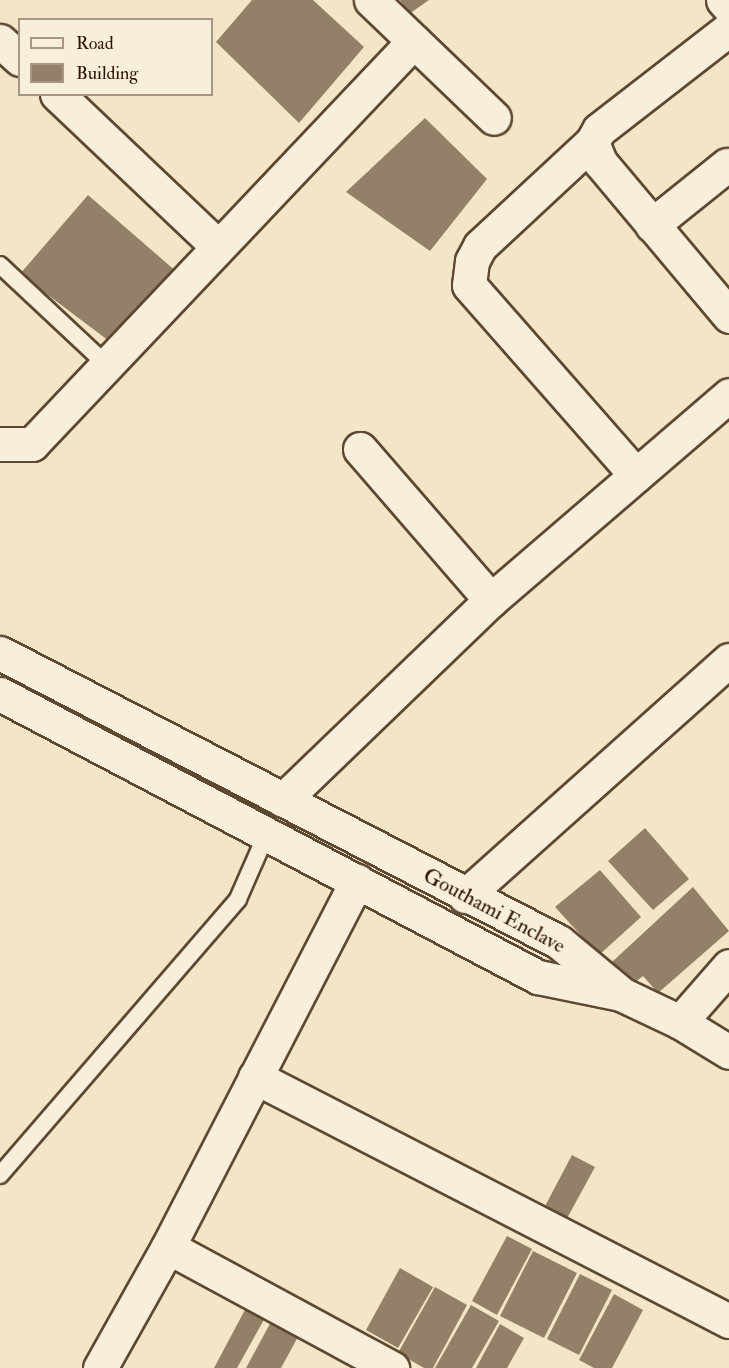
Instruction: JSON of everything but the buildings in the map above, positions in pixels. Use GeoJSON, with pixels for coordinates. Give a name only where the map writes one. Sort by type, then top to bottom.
{"type":"FeatureCollection","features":[{"type":"Feature","properties":{"kind":"street"},"geometry":{"type":"LineString","coordinates":[[371,0],[494,118]]}},
{"type":"Feature","properties":{"kind":"street"},"geometry":{"type":"LineString","coordinates":[[723,0],[729,7]]}},
{"type":"Feature","properties":{"kind":"street"},"geometry":{"type":"LineString","coordinates":[[636,475],[469,285],[472,261],[480,246],[592,142],[599,130],[729,29]]}},
{"type":"Feature","properties":{"kind":"street"},"geometry":{"type":"LineString","coordinates":[[0,41],[18,57]]}},
{"type":"Feature","properties":{"kind":"street"},"geometry":{"type":"LineString","coordinates":[[0,444],[32,444],[414,41]]}},
{"type":"Feature","properties":{"kind":"street"},"geometry":{"type":"LineString","coordinates":[[59,96],[218,248]]}},
{"type":"Feature","properties":{"kind":"street"},"geometry":{"type":"LineString","coordinates":[[592,142],[600,162],[729,316]]}},
{"type":"Feature","properties":{"kind":"street"},"geometry":{"type":"LineString","coordinates":[[652,225],[727,165]]}},
{"type":"Feature","properties":{"kind":"street"},"geometry":{"type":"LineString","coordinates":[[283,800],[491,600],[729,395]]}},
{"type":"Feature","properties":{"kind":"street"},"geometry":{"type":"LineString","coordinates":[[360,449],[491,600]]}},
{"type":"Feature","properties":{"kind":"street","name":"Gouthami Enclave"},"geometry":{"type":"LineString","coordinates":[[0,653],[465,896],[559,942],[621,994]]}},
{"type":"Feature","properties":{"kind":"street"},"geometry":{"type":"LineString","coordinates":[[465,896],[729,660]]}},
{"type":"Feature","properties":{"kind":"street","name":"Gouthami Enclave"},"geometry":{"type":"LineString","coordinates":[[0,694],[538,977],[621,994]]}},
{"type":"Feature","properties":{"kind":"street"},"geometry":{"type":"LineString","coordinates":[[99,1368],[168,1247],[357,881]]}},
{"type":"Feature","properties":{"kind":"street"},"geometry":{"type":"LineString","coordinates":[[680,1022],[729,966]]}},
{"type":"Feature","properties":{"kind":"street"},"geometry":{"type":"LineString","coordinates":[[621,994],[680,1022],[729,1052]]}},
{"type":"Feature","properties":{"kind":"street"},"geometry":{"type":"LineString","coordinates":[[255,1077],[729,1321]]}},
{"type":"Feature","properties":{"kind":"street"},"geometry":{"type":"LineString","coordinates":[[168,1247],[392,1368]]}},
{"type":"Feature","properties":{"kind":"lane"},"geometry":{"type":"LineString","coordinates":[[0,264],[107,365]]}},
{"type":"Feature","properties":{"kind":"lane"},"geometry":{"type":"LineString","coordinates":[[0,1175],[238,899],[267,833]]}}]}
